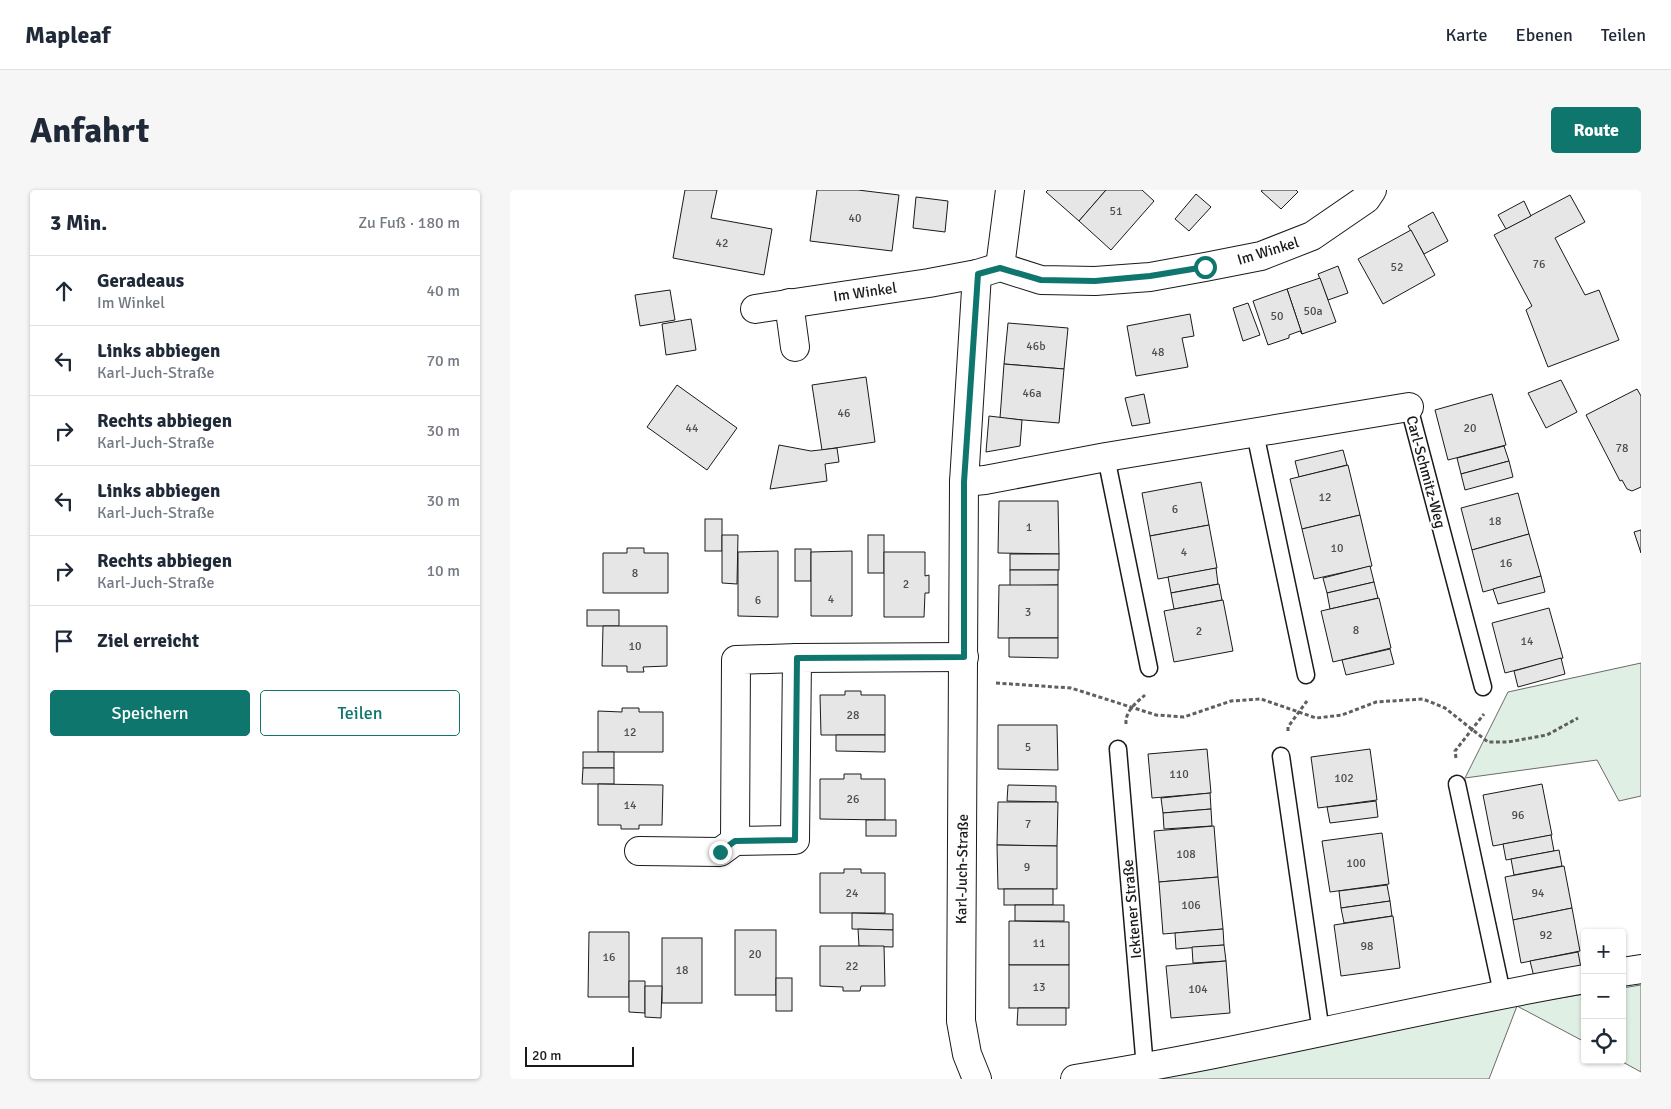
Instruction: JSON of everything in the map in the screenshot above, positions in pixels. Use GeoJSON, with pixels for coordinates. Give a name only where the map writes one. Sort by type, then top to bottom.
{"type":"FeatureCollection","features":[{"type":"Feature","properties":{"kind":"street"},"geometry":{"type":"LineString","coordinates":[[989,271],[1010,190]]}},
{"type":"Feature","properties":{"kind":"street","name":"Im Winkel"},"geometry":{"type":"LineString","coordinates":[[755,309],[989,271],[1041,280],[1095,281],[1150,276],[1261,256],[1312,236],[1366,199],[1372,190]]}},
{"type":"Feature","properties":{"kind":"street","name":"Karl-Juch-Straße"},"geometry":{"type":"LineString","coordinates":[[977,1079],[967,1054],[961,1021],[964,482],[989,271]]}},
{"type":"Feature","properties":{"kind":"street"},"geometry":{"type":"LineString","coordinates":[[789,303],[795,347]]}},
{"type":"Feature","properties":{"kind":"street","name":"Carl-Schmitz-Weg"},"geometry":{"type":"LineString","coordinates":[[964,482],[985,480],[1106,457],[1409,407]]}},
{"type":"Feature","properties":{"kind":"street"},"geometry":{"type":"LineString","coordinates":[[639,852],[720,852],[735,841],[795,840],[797,658]]}},
{"type":"Feature","properties":{"kind":"street"},"geometry":{"type":"LineString","coordinates":[[735,841],[736,660],[797,658],[964,669]]}},
{"type":"Feature","properties":{"kind":"street"},"geometry":{"type":"LineString","coordinates":[[1626,971],[1641,969]]}},
{"type":"Feature","properties":{"kind":"street"},"geometry":{"type":"LineString","coordinates":[[1074,1079],[1145,1068],[1502,993],[1581,980]]}},
{"type":"Feature","properties":{"kind":"lane","name":"Carl-Schmitz-Weg"},"geometry":{"type":"LineString","coordinates":[[1409,407],[1483,687]]}},
{"type":"Feature","properties":{"kind":"lane"},"geometry":{"type":"LineString","coordinates":[[1255,433],[1306,674]]}},
{"type":"Feature","properties":{"kind":"lane"},"geometry":{"type":"LineString","coordinates":[[1106,457],[1149,668]]}},
{"type":"Feature","properties":{"kind":"lane","name":"Icktener Straße"},"geometry":{"type":"LineString","coordinates":[[1118,749],[1145,1068]]}},
{"type":"Feature","properties":{"kind":"lane"},"geometry":{"type":"LineString","coordinates":[[1281,756],[1321,1032]]}},
{"type":"Feature","properties":{"kind":"lane"},"geometry":{"type":"LineString","coordinates":[[1456,784],[1502,993]]}},
{"type":"Feature","properties":{"kind":"path"},"geometry":{"type":"LineString","coordinates":[[1118,749],[1127,735],[1126,718],[1132,706],[1156,685],[1149,668]]}},
{"type":"Feature","properties":{"kind":"path"},"geometry":{"type":"LineString","coordinates":[[964,669],[1071,688],[1156,715],[1184,717],[1231,701],[1261,699],[1316,718],[1342,715],[1376,702],[1423,699],[1445,708],[1488,742],[1508,742],[1547,735],[1578,718]]}},
{"type":"Feature","properties":{"kind":"path"},"geometry":{"type":"LineString","coordinates":[[1281,756],[1289,747],[1288,727],[1315,690],[1314,680],[1306,674]]}},
{"type":"Feature","properties":{"kind":"path"},"geometry":{"type":"LineString","coordinates":[[1456,784],[1455,751],[1473,730],[1492,702],[1490,691],[1483,687]]}},
{"type":"Feature","properties":{"kind":"green space"},"geometry":{"type":"Polygon","coordinates":[[[1641,663],[1641,796],[1619,801],[1597,760],[1465,778],[1508,692],[1641,663]]]}},
{"type":"Feature","properties":{"kind":"green space"},"geometry":{"type":"Polygon","coordinates":[[[1641,985],[1641,1072],[1626,1064],[1626,987],[1641,985]]]}},
{"type":"Feature","properties":{"kind":"green space"},"geometry":{"type":"Polygon","coordinates":[[[1581,995],[1581,1040],[1517,1006],[1489,1079],[1153,1079],[1517,1005],[1581,995]]]}},
{"type":"Feature","properties":{"kind":"building"},"geometry":{"type":"Polygon","coordinates":[[[685,190],[717,190],[711,218],[772,229],[764,275],[673,258],[685,190]]]}},
{"type":"Feature","properties":{"kind":"building"},"geometry":{"type":"Polygon","coordinates":[[[817,190],[858,190],[899,195],[892,251],[810,241],[817,190]]]}},
{"type":"Feature","properties":{"kind":"building"},"geometry":{"type":"Polygon","coordinates":[[[1048,190],[1106,190],[1079,221],[1046,192],[1048,190]]]}},
{"type":"Feature","properties":{"kind":"building"},"geometry":{"type":"Polygon","coordinates":[[[1106,190],[1142,190],[1154,201],[1111,250],[1079,221],[1106,190]]]}},
{"type":"Feature","properties":{"kind":"building"},"geometry":{"type":"Polygon","coordinates":[[[1296,190],[1298,192],[1281,209],[1261,191],[1296,190]]]}},
{"type":"Feature","properties":{"kind":"building"},"geometry":{"type":"Polygon","coordinates":[[[1196,194],[1211,207],[1189,231],[1175,219],[1196,194]]]}},
{"type":"Feature","properties":{"kind":"building"},"geometry":{"type":"Polygon","coordinates":[[[1570,195],[1585,222],[1555,238],[1585,295],[1599,290],[1619,340],[1548,367],[1526,310],[1532,306],[1494,235],[1570,195]]]}},
{"type":"Feature","properties":{"kind":"building"},"geometry":{"type":"Polygon","coordinates":[[[916,197],[948,201],[945,232],[913,228],[916,197]]]}},
{"type":"Feature","properties":{"kind":"building"},"geometry":{"type":"Polygon","coordinates":[[[1524,201],[1531,216],[1506,229],[1498,215],[1524,201]]]}},
{"type":"Feature","properties":{"kind":"building"},"geometry":{"type":"Polygon","coordinates":[[[1433,212],[1448,241],[1424,254],[1408,226],[1433,212]]]}},
{"type":"Feature","properties":{"kind":"building"},"geometry":{"type":"Polygon","coordinates":[[[1411,230],[1435,275],[1383,304],[1358,259],[1411,230]]]}},
{"type":"Feature","properties":{"kind":"building"},"geometry":{"type":"Polygon","coordinates":[[[1338,266],[1348,293],[1328,300],[1318,274],[1338,266]]]}},
{"type":"Feature","properties":{"kind":"building"},"geometry":{"type":"Polygon","coordinates":[[[1320,278],[1336,322],[1302,334],[1287,289],[1320,278]]]}},
{"type":"Feature","properties":{"kind":"building"},"geometry":{"type":"Polygon","coordinates":[[[1287,289],[1302,334],[1300,331],[1289,335],[1289,338],[1268,345],[1253,301],[1287,289]]]}},
{"type":"Feature","properties":{"kind":"building"},"geometry":{"type":"Polygon","coordinates":[[[670,290],[675,320],[640,326],[635,295],[670,290]]]}},
{"type":"Feature","properties":{"kind":"building"},"geometry":{"type":"Polygon","coordinates":[[[1248,303],[1260,335],[1243,341],[1233,308],[1248,303]]]}},
{"type":"Feature","properties":{"kind":"building"},"geometry":{"type":"Polygon","coordinates":[[[1190,314],[1194,336],[1182,338],[1188,367],[1136,376],[1127,326],[1190,314]]]}},
{"type":"Feature","properties":{"kind":"building"},"geometry":{"type":"Polygon","coordinates":[[[691,319],[696,350],[666,355],[662,324],[691,319]]]}},
{"type":"Feature","properties":{"kind":"building"},"geometry":{"type":"Polygon","coordinates":[[[1008,323],[1068,328],[1064,369],[1004,364],[1008,323]]]}},
{"type":"Feature","properties":{"kind":"building"},"geometry":{"type":"Polygon","coordinates":[[[1004,364],[1064,369],[1059,423],[1000,418],[1004,364]]]}},
{"type":"Feature","properties":{"kind":"building"},"geometry":{"type":"Polygon","coordinates":[[[866,377],[875,442],[822,450],[812,385],[866,377]]]}},
{"type":"Feature","properties":{"kind":"building"},"geometry":{"type":"Polygon","coordinates":[[[1561,380],[1577,412],[1546,428],[1528,393],[1561,380]]]}},
{"type":"Feature","properties":{"kind":"building"},"geometry":{"type":"Polygon","coordinates":[[[677,385],[737,428],[707,470],[647,427],[677,385]]]}},
{"type":"Feature","properties":{"kind":"building"},"geometry":{"type":"Polygon","coordinates":[[[1637,389],[1641,396],[1641,487],[1632,491],[1627,489],[1622,480],[1620,481],[1586,415],[1637,389]]]}},
{"type":"Feature","properties":{"kind":"building"},"geometry":{"type":"Polygon","coordinates":[[[1144,394],[1150,423],[1132,426],[1125,398],[1144,394]]]}},
{"type":"Feature","properties":{"kind":"building"},"geometry":{"type":"Polygon","coordinates":[[[1492,394],[1506,445],[1448,460],[1435,410],[1492,394]]]}},
{"type":"Feature","properties":{"kind":"building"},"geometry":{"type":"Polygon","coordinates":[[[989,416],[1022,420],[1020,446],[986,452],[989,416]]]}},
{"type":"Feature","properties":{"kind":"building"},"geometry":{"type":"Polygon","coordinates":[[[779,445],[811,451],[837,448],[839,462],[825,464],[827,481],[770,489],[779,445]]]}},
{"type":"Feature","properties":{"kind":"building"},"geometry":{"type":"Polygon","coordinates":[[[1504,446],[1509,461],[1461,474],[1457,458],[1504,446]]]}},
{"type":"Feature","properties":{"kind":"building"},"geometry":{"type":"Polygon","coordinates":[[[1343,450],[1347,465],[1299,477],[1295,461],[1343,450]]]}},
{"type":"Feature","properties":{"kind":"building"},"geometry":{"type":"Polygon","coordinates":[[[1509,461],[1513,477],[1465,490],[1461,474],[1509,461]]]}},
{"type":"Feature","properties":{"kind":"building"},"geometry":{"type":"Polygon","coordinates":[[[1348,465],[1360,515],[1302,529],[1290,479],[1348,465]]]}},
{"type":"Feature","properties":{"kind":"building"},"geometry":{"type":"Polygon","coordinates":[[[1201,482],[1209,525],[1150,536],[1142,493],[1201,482]]]}},
{"type":"Feature","properties":{"kind":"building"},"geometry":{"type":"Polygon","coordinates":[[[1518,493],[1529,534],[1472,550],[1461,508],[1518,493]]]}},
{"type":"Feature","properties":{"kind":"building"},"geometry":{"type":"Polygon","coordinates":[[[999,501],[1058,501],[1059,554],[998,553],[999,501]]]}},
{"type":"Feature","properties":{"kind":"building"},"geometry":{"type":"Polygon","coordinates":[[[1360,515],[1372,566],[1314,579],[1302,529],[1360,515]]]}},
{"type":"Feature","properties":{"kind":"building"},"geometry":{"type":"Polygon","coordinates":[[[705,519],[722,519],[722,551],[705,551],[705,519]]]}},
{"type":"Feature","properties":{"kind":"building"},"geometry":{"type":"Polygon","coordinates":[[[1209,525],[1217,568],[1158,579],[1150,536],[1209,525]]]}},
{"type":"Feature","properties":{"kind":"building"},"geometry":{"type":"Polygon","coordinates":[[[1641,530],[1641,553],[1634,532],[1641,530]]]}},
{"type":"Feature","properties":{"kind":"building"},"geometry":{"type":"Polygon","coordinates":[[[1529,534],[1541,576],[1483,592],[1472,550],[1529,534]]]}},
{"type":"Feature","properties":{"kind":"building"},"geometry":{"type":"Polygon","coordinates":[[[722,535],[738,535],[737,584],[722,583],[722,535]]]}},
{"type":"Feature","properties":{"kind":"building"},"geometry":{"type":"Polygon","coordinates":[[[868,535],[884,535],[884,573],[868,573],[868,535]]]}},
{"type":"Feature","properties":{"kind":"building"},"geometry":{"type":"Polygon","coordinates":[[[627,548],[644,548],[644,553],[668,553],[668,593],[603,593],[603,553],[627,553],[627,548]]]}},
{"type":"Feature","properties":{"kind":"building"},"geometry":{"type":"Polygon","coordinates":[[[795,549],[811,549],[811,581],[795,581],[795,549]]]}},
{"type":"Feature","properties":{"kind":"building"},"geometry":{"type":"Polygon","coordinates":[[[778,551],[778,617],[738,616],[738,552],[778,551]]]}},
{"type":"Feature","properties":{"kind":"building"},"geometry":{"type":"Polygon","coordinates":[[[852,551],[852,616],[811,616],[811,552],[852,551]]]}},
{"type":"Feature","properties":{"kind":"building"},"geometry":{"type":"Polygon","coordinates":[[[884,552],[925,552],[925,576],[929,575],[929,593],[925,593],[924,617],[884,617],[884,552]]]}},
{"type":"Feature","properties":{"kind":"building"},"geometry":{"type":"Polygon","coordinates":[[[1010,554],[1059,554],[1059,570],[1010,570],[1010,554]]]}},
{"type":"Feature","properties":{"kind":"building"},"geometry":{"type":"Polygon","coordinates":[[[1370,566],[1374,582],[1327,593],[1323,578],[1370,566]]]}},
{"type":"Feature","properties":{"kind":"building"},"geometry":{"type":"Polygon","coordinates":[[[1216,568],[1218,584],[1171,593],[1168,577],[1216,568]]]}},
{"type":"Feature","properties":{"kind":"building"},"geometry":{"type":"Polygon","coordinates":[[[1010,570],[1058,570],[1058,585],[1010,586],[1010,570]]]}},
{"type":"Feature","properties":{"kind":"building"},"geometry":{"type":"Polygon","coordinates":[[[1541,576],[1545,592],[1498,604],[1493,589],[1541,576]]]}},
{"type":"Feature","properties":{"kind":"building"},"geometry":{"type":"Polygon","coordinates":[[[1374,582],[1378,598],[1330,609],[1327,593],[1374,582]]]}},
{"type":"Feature","properties":{"kind":"building"},"geometry":{"type":"Polygon","coordinates":[[[1219,584],[1222,600],[1174,609],[1171,593],[1219,584]]]}},
{"type":"Feature","properties":{"kind":"building"},"geometry":{"type":"Polygon","coordinates":[[[999,585],[1058,585],[1058,638],[998,638],[999,585]]]}},
{"type":"Feature","properties":{"kind":"building"},"geometry":{"type":"Polygon","coordinates":[[[1379,598],[1391,648],[1333,662],[1321,611],[1379,598]]]}},
{"type":"Feature","properties":{"kind":"building"},"geometry":{"type":"Polygon","coordinates":[[[1223,600],[1233,651],[1174,662],[1164,611],[1223,600]]]}},
{"type":"Feature","properties":{"kind":"building"},"geometry":{"type":"Polygon","coordinates":[[[1549,608],[1563,658],[1505,673],[1492,623],[1549,608]]]}},
{"type":"Feature","properties":{"kind":"building"},"geometry":{"type":"Polygon","coordinates":[[[587,610],[619,610],[619,626],[587,626],[587,610]]]}},
{"type":"Feature","properties":{"kind":"building"},"geometry":{"type":"Polygon","coordinates":[[[603,626],[667,626],[667,666],[643,667],[644,672],[627,672],[627,666],[602,666],[603,626]]]}},
{"type":"Feature","properties":{"kind":"building"},"geometry":{"type":"Polygon","coordinates":[[[1009,638],[1058,638],[1058,658],[1009,657],[1009,638]]]}},
{"type":"Feature","properties":{"kind":"building"},"geometry":{"type":"Polygon","coordinates":[[[1390,649],[1394,664],[1346,675],[1342,660],[1390,649]]]}},
{"type":"Feature","properties":{"kind":"building"},"geometry":{"type":"Polygon","coordinates":[[[1561,658],[1565,674],[1518,687],[1514,671],[1561,658]]]}},
{"type":"Feature","properties":{"kind":"building"},"geometry":{"type":"Polygon","coordinates":[[[845,691],[861,691],[861,695],[885,695],[885,735],[821,735],[820,695],[845,695],[845,691]]]}},
{"type":"Feature","properties":{"kind":"building"},"geometry":{"type":"Polygon","coordinates":[[[622,708],[639,708],[639,712],[663,712],[663,752],[598,752],[598,711],[622,712],[622,708]]]}},
{"type":"Feature","properties":{"kind":"building"},"geometry":{"type":"Polygon","coordinates":[[[998,725],[1057,725],[1058,770],[998,769],[998,725]]]}},
{"type":"Feature","properties":{"kind":"building"},"geometry":{"type":"Polygon","coordinates":[[[836,735],[885,735],[885,752],[836,751],[836,735]]]}},
{"type":"Feature","properties":{"kind":"building"},"geometry":{"type":"Polygon","coordinates":[[[1207,749],[1211,793],[1152,798],[1148,754],[1207,749]]]}},
{"type":"Feature","properties":{"kind":"building"},"geometry":{"type":"Polygon","coordinates":[[[1370,749],[1377,800],[1318,808],[1311,757],[1370,749]]]}},
{"type":"Feature","properties":{"kind":"building"},"geometry":{"type":"Polygon","coordinates":[[[583,752],[614,752],[614,768],[583,768],[583,752]]]}},
{"type":"Feature","properties":{"kind":"building"},"geometry":{"type":"Polygon","coordinates":[[[583,768],[614,768],[614,784],[582,784],[583,768]]]}},
{"type":"Feature","properties":{"kind":"building"},"geometry":{"type":"Polygon","coordinates":[[[844,774],[861,774],[861,779],[885,779],[885,820],[820,819],[820,779],[844,779],[844,774]]]}},
{"type":"Feature","properties":{"kind":"building"},"geometry":{"type":"Polygon","coordinates":[[[598,784],[663,785],[662,825],[639,825],[639,829],[621,829],[621,825],[598,825],[598,784]]]}},
{"type":"Feature","properties":{"kind":"building"},"geometry":{"type":"Polygon","coordinates":[[[1542,784],[1552,835],[1493,846],[1483,795],[1542,784]]]}},
{"type":"Feature","properties":{"kind":"building"},"geometry":{"type":"Polygon","coordinates":[[[1008,785],[1056,786],[1056,802],[1007,801],[1008,785]]]}},
{"type":"Feature","properties":{"kind":"building"},"geometry":{"type":"Polygon","coordinates":[[[1210,793],[1211,809],[1163,813],[1161,798],[1210,793]]]}},
{"type":"Feature","properties":{"kind":"building"},"geometry":{"type":"Polygon","coordinates":[[[1376,801],[1378,817],[1330,823],[1327,807],[1376,801]]]}},
{"type":"Feature","properties":{"kind":"building"},"geometry":{"type":"Polygon","coordinates":[[[998,802],[1058,802],[1057,846],[997,845],[998,802]]]}},
{"type":"Feature","properties":{"kind":"building"},"geometry":{"type":"Polygon","coordinates":[[[1211,809],[1212,826],[1164,829],[1163,813],[1211,809]]]}},
{"type":"Feature","properties":{"kind":"building"},"geometry":{"type":"Polygon","coordinates":[[[866,820],[896,820],[896,836],[866,836],[866,820]]]}},
{"type":"Feature","properties":{"kind":"building"},"geometry":{"type":"Polygon","coordinates":[[[1214,826],[1218,877],[1159,882],[1154,831],[1214,826]]]}},
{"type":"Feature","properties":{"kind":"building"},"geometry":{"type":"Polygon","coordinates":[[[1382,833],[1389,884],[1330,892],[1322,841],[1382,833]]]}},
{"type":"Feature","properties":{"kind":"building"},"geometry":{"type":"Polygon","coordinates":[[[1551,835],[1554,851],[1506,860],[1503,844],[1551,835]]]}},
{"type":"Feature","properties":{"kind":"building"},"geometry":{"type":"Polygon","coordinates":[[[997,845],[1057,846],[1057,889],[998,889],[997,845]]]}},
{"type":"Feature","properties":{"kind":"building"},"geometry":{"type":"Polygon","coordinates":[[[1559,850],[1562,866],[1514,875],[1511,859],[1559,850]]]}},
{"type":"Feature","properties":{"kind":"building"},"geometry":{"type":"Polygon","coordinates":[[[1564,866],[1572,908],[1513,920],[1505,877],[1564,866]]]}},
{"type":"Feature","properties":{"kind":"building"},"geometry":{"type":"Polygon","coordinates":[[[844,869],[861,869],[861,873],[885,873],[885,913],[820,913],[820,873],[844,873],[844,869]]]}},
{"type":"Feature","properties":{"kind":"building"},"geometry":{"type":"Polygon","coordinates":[[[1218,877],[1223,929],[1163,934],[1159,882],[1218,877]]]}},
{"type":"Feature","properties":{"kind":"building"},"geometry":{"type":"Polygon","coordinates":[[[1387,885],[1390,901],[1341,908],[1339,891],[1387,885]]]}},
{"type":"Feature","properties":{"kind":"building"},"geometry":{"type":"Polygon","coordinates":[[[1004,889],[1053,889],[1053,905],[1004,905],[1004,889]]]}},
{"type":"Feature","properties":{"kind":"building"},"geometry":{"type":"Polygon","coordinates":[[[1390,901],[1392,916],[1344,923],[1341,908],[1390,901]]]}},
{"type":"Feature","properties":{"kind":"building"},"geometry":{"type":"Polygon","coordinates":[[[1015,905],[1064,905],[1064,921],[1015,921],[1015,905]]]}},
{"type":"Feature","properties":{"kind":"building"},"geometry":{"type":"Polygon","coordinates":[[[1572,908],[1580,951],[1521,963],[1513,920],[1572,908]]]}},
{"type":"Feature","properties":{"kind":"building"},"geometry":{"type":"Polygon","coordinates":[[[852,913],[893,914],[893,930],[852,929],[852,913]]]}},
{"type":"Feature","properties":{"kind":"building"},"geometry":{"type":"Polygon","coordinates":[[[1393,916],[1400,968],[1341,976],[1334,925],[1393,916]]]}},
{"type":"Feature","properties":{"kind":"building"},"geometry":{"type":"Polygon","coordinates":[[[1009,921],[1069,922],[1069,965],[1009,965],[1009,921]]]}},
{"type":"Feature","properties":{"kind":"building"},"geometry":{"type":"Polygon","coordinates":[[[858,929],[893,930],[893,947],[859,946],[858,929]]]}},
{"type":"Feature","properties":{"kind":"building"},"geometry":{"type":"Polygon","coordinates":[[[1223,929],[1224,945],[1176,949],[1175,933],[1223,929]]]}},
{"type":"Feature","properties":{"kind":"building"},"geometry":{"type":"Polygon","coordinates":[[[735,930],[776,930],[776,995],[735,995],[735,930]]]}},
{"type":"Feature","properties":{"kind":"building"},"geometry":{"type":"Polygon","coordinates":[[[589,932],[629,932],[629,997],[588,997],[589,932]]]}},
{"type":"Feature","properties":{"kind":"building"},"geometry":{"type":"Polygon","coordinates":[[[662,938],[702,938],[702,1003],[662,1003],[662,938]]]}},
{"type":"Feature","properties":{"kind":"building"},"geometry":{"type":"Polygon","coordinates":[[[1224,945],[1226,961],[1193,963],[1192,947],[1224,945]]]}},
{"type":"Feature","properties":{"kind":"building"},"geometry":{"type":"Polygon","coordinates":[[[820,946],[884,946],[885,986],[861,986],[860,991],[843,991],[843,987],[820,986],[820,946]]]}},
{"type":"Feature","properties":{"kind":"building"},"geometry":{"type":"Polygon","coordinates":[[[1578,952],[1581,968],[1534,977],[1530,961],[1578,952]]]}},
{"type":"Feature","properties":{"kind":"building"},"geometry":{"type":"Polygon","coordinates":[[[1226,961],[1230,1013],[1171,1018],[1166,966],[1226,961]]]}},
{"type":"Feature","properties":{"kind":"building"},"geometry":{"type":"Polygon","coordinates":[[[1009,965],[1069,965],[1069,1008],[1009,1008],[1009,965]]]}},
{"type":"Feature","properties":{"kind":"building"},"geometry":{"type":"Polygon","coordinates":[[[776,978],[792,978],[792,1011],[776,1011],[776,978]]]}},
{"type":"Feature","properties":{"kind":"building"},"geometry":{"type":"Polygon","coordinates":[[[629,981],[645,981],[645,1013],[629,1012],[629,981]]]}},
{"type":"Feature","properties":{"kind":"building"},"geometry":{"type":"Polygon","coordinates":[[[645,986],[662,986],[661,1018],[645,1017],[645,986]]]}},
{"type":"Feature","properties":{"kind":"building"},"geometry":{"type":"Polygon","coordinates":[[[1018,1008],[1066,1008],[1066,1025],[1017,1025],[1018,1008]]]}},
{"type":"Feature","properties":{"kind":"route"},"geometry":{"type":"LineString","coordinates":[[720,852],[735,841],[795,840],[797,658],[964,657],[964,482],[974,310],[978,274],[1000,268],[1041,280],[1095,281],[1150,276],[1205,267]]}}]}
